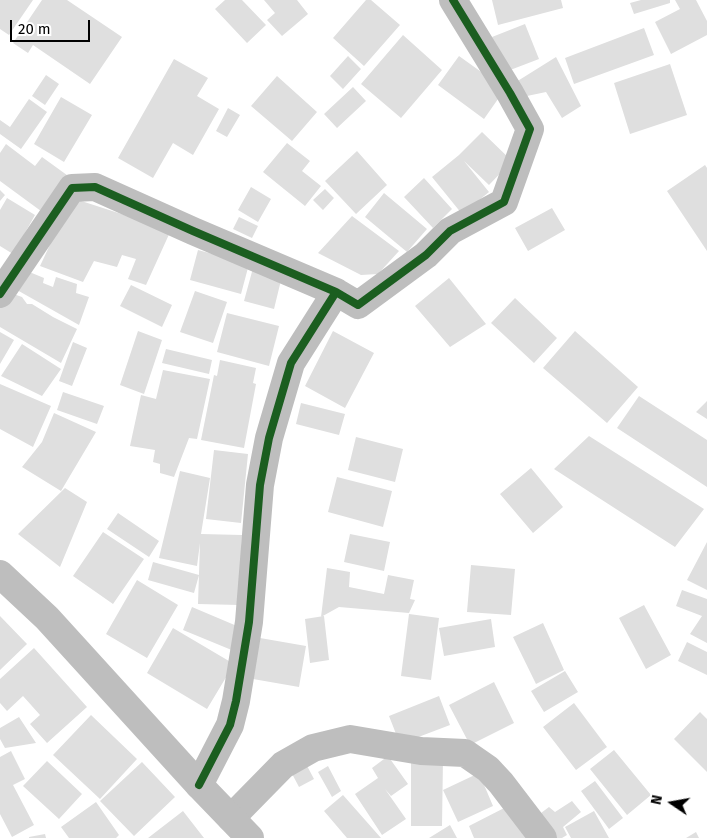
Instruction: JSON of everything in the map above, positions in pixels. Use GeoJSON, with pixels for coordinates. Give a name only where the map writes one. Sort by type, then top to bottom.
{"type":"FeatureCollection","features":[{"type":"Feature","properties":{"kind":"street"},"geometry":{"type":"LineString","coordinates":[[0,294],[72,188],[95,186],[192,231],[336,292],[358,305],[426,254],[450,231],[504,202],[530,129],[453,0]]}},
{"type":"Feature","properties":{"kind":"street"},"geometry":{"type":"LineString","coordinates":[[199,785],[230,725],[236,701],[249,622],[260,485],[272,429],[291,363],[336,292]]}},
{"type":"Feature","properties":{"kind":"street"},"geometry":{"type":"LineString","coordinates":[[0,574],[47,618],[199,785],[250,838]]}},
{"type":"Feature","properties":{"kind":"street"},"geometry":{"type":"LineString","coordinates":[[231,818],[283,765],[313,748],[350,739],[421,752],[465,753],[488,769],[502,782],[542,838]]}},
{"type":"Feature","properties":{"kind":"building"},"geometry":{"type":"Polygon","coordinates":[[[0,0],[33,0],[9,35],[0,29],[0,0]]]}},
{"type":"Feature","properties":{"kind":"building"},"geometry":{"type":"Polygon","coordinates":[[[42,0],[67,0],[122,37],[90,84],[33,45],[28,53],[13,43],[42,0]]]}},
{"type":"Feature","properties":{"kind":"building"},"geometry":{"type":"Polygon","coordinates":[[[225,0],[242,0],[266,25],[247,43],[215,9],[225,0]]]}},
{"type":"Feature","properties":{"kind":"building"},"geometry":{"type":"Polygon","coordinates":[[[264,0],[297,0],[308,14],[282,36],[267,20],[275,13],[264,0]]]}},
{"type":"Feature","properties":{"kind":"building"},"geometry":{"type":"Polygon","coordinates":[[[366,0],[371,0],[400,25],[364,66],[333,38],[366,0]]]}},
{"type":"Feature","properties":{"kind":"building"},"geometry":{"type":"Polygon","coordinates":[[[492,0],[561,0],[563,8],[498,25],[492,0]]]}},
{"type":"Feature","properties":{"kind":"building"},"geometry":{"type":"Polygon","coordinates":[[[641,0],[670,0],[670,3],[634,14],[630,3],[641,0]]]}},
{"type":"Feature","properties":{"kind":"building"},"geometry":{"type":"Polygon","coordinates":[[[675,0],[696,0],[707,21],[707,35],[671,54],[655,22],[680,9],[675,0]]]}},
{"type":"Feature","properties":{"kind":"building"},"geometry":{"type":"Polygon","coordinates":[[[525,24],[539,59],[505,72],[492,37],[525,24]]]}},
{"type":"Feature","properties":{"kind":"building"},"geometry":{"type":"Polygon","coordinates":[[[644,28],[654,55],[574,84],[565,58],[644,28]]]}},
{"type":"Feature","properties":{"kind":"building"},"geometry":{"type":"Polygon","coordinates":[[[403,35],[442,70],[401,118],[361,84],[403,35]]]}},
{"type":"Feature","properties":{"kind":"building"},"geometry":{"type":"Polygon","coordinates":[[[348,56],[361,69],[343,89],[330,76],[348,56]]]}},
{"type":"Feature","properties":{"kind":"building"},"geometry":{"type":"Polygon","coordinates":[[[459,56],[505,89],[484,119],[438,85],[459,56]]]}},
{"type":"Feature","properties":{"kind":"building"},"geometry":{"type":"Polygon","coordinates":[[[556,57],[581,106],[562,118],[546,92],[527,96],[516,82],[556,57]]]}},
{"type":"Feature","properties":{"kind":"building"},"geometry":{"type":"Polygon","coordinates":[[[174,59],[208,78],[197,96],[219,109],[193,155],[173,143],[153,178],[118,158],[174,59]]]}},
{"type":"Feature","properties":{"kind":"building"},"geometry":{"type":"Polygon","coordinates":[[[670,64],[687,115],[630,134],[614,83],[670,64]]]}},
{"type":"Feature","properties":{"kind":"building"},"geometry":{"type":"Polygon","coordinates":[[[46,75],[59,84],[45,105],[32,96],[46,75]]]}},
{"type":"Feature","properties":{"kind":"building"},"geometry":{"type":"Polygon","coordinates":[[[277,76],[317,112],[292,141],[251,106],[277,76]]]}},
{"type":"Feature","properties":{"kind":"building"},"geometry":{"type":"Polygon","coordinates":[[[353,87],[366,101],[337,128],[324,114],[353,87]]]}},
{"type":"Feature","properties":{"kind":"building"},"geometry":{"type":"Polygon","coordinates":[[[61,97],[92,115],[64,162],[34,144],[61,97]]]}},
{"type":"Feature","properties":{"kind":"building"},"geometry":{"type":"Polygon","coordinates":[[[29,99],[47,112],[21,149],[0,134],[0,120],[10,127],[29,99]]]}},
{"type":"Feature","properties":{"kind":"building"},"geometry":{"type":"Polygon","coordinates":[[[228,108],[240,115],[227,137],[216,131],[228,108]]]}},
{"type":"Feature","properties":{"kind":"building"},"geometry":{"type":"Polygon","coordinates":[[[482,132],[512,161],[489,185],[464,161],[489,192],[462,214],[432,177],[459,155],[482,132]]]}},
{"type":"Feature","properties":{"kind":"building"},"geometry":{"type":"Polygon","coordinates":[[[287,143],[310,161],[302,171],[321,186],[305,206],[263,172],[287,143]]]}},
{"type":"Feature","properties":{"kind":"building"},"geometry":{"type":"Polygon","coordinates":[[[6,144],[35,166],[42,157],[71,178],[45,214],[0,181],[0,153],[6,144]]]}},
{"type":"Feature","properties":{"kind":"building"},"geometry":{"type":"Polygon","coordinates":[[[357,151],[387,185],[356,214],[325,181],[357,151]]]}},
{"type":"Feature","properties":{"kind":"building"},"geometry":{"type":"Polygon","coordinates":[[[705,165],[707,168],[707,251],[667,191],[705,165]]]}},
{"type":"Feature","properties":{"kind":"building"},"geometry":{"type":"Polygon","coordinates":[[[424,178],[452,209],[433,228],[404,197],[424,178]]]}},
{"type":"Feature","properties":{"kind":"building"},"geometry":{"type":"Polygon","coordinates":[[[251,187],[271,199],[258,222],[238,210],[251,187]]]}},
{"type":"Feature","properties":{"kind":"building"},"geometry":{"type":"Polygon","coordinates":[[[325,189],[334,198],[323,210],[313,200],[325,189]]]}},
{"type":"Feature","properties":{"kind":"building"},"geometry":{"type":"Polygon","coordinates":[[[0,190],[5,195],[0,201],[0,190]]]}},
{"type":"Feature","properties":{"kind":"building"},"geometry":{"type":"Polygon","coordinates":[[[384,193],[427,229],[407,252],[365,217],[384,193]]]}},
{"type":"Feature","properties":{"kind":"building"},"geometry":{"type":"Polygon","coordinates":[[[7,198],[35,215],[13,254],[0,246],[0,210],[7,198]]]}},
{"type":"Feature","properties":{"kind":"building"},"geometry":{"type":"Polygon","coordinates":[[[72,198],[171,230],[146,285],[128,279],[136,259],[122,255],[117,267],[94,261],[83,282],[40,266],[72,198]]]}},
{"type":"Feature","properties":{"kind":"building"},"geometry":{"type":"Polygon","coordinates":[[[552,208],[565,230],[528,251],[515,228],[552,208]]]}},
{"type":"Feature","properties":{"kind":"building"},"geometry":{"type":"Polygon","coordinates":[[[352,216],[399,251],[378,274],[361,275],[318,253],[352,216]]]}},
{"type":"Feature","properties":{"kind":"building"},"geometry":{"type":"Polygon","coordinates":[[[239,217],[258,226],[252,238],[233,229],[239,217]]]}},
{"type":"Feature","properties":{"kind":"building"},"geometry":{"type":"Polygon","coordinates":[[[198,250],[249,264],[241,294],[190,280],[198,250]]]}},
{"type":"Feature","properties":{"kind":"building"},"geometry":{"type":"Polygon","coordinates":[[[253,268],[282,276],[274,309],[244,301],[253,268]]]}},
{"type":"Feature","properties":{"kind":"building"},"geometry":{"type":"Polygon","coordinates":[[[27,271],[44,278],[43,283],[53,287],[56,277],[77,284],[76,293],[89,297],[79,325],[17,290],[27,271]]]}},
{"type":"Feature","properties":{"kind":"building"},"geometry":{"type":"Polygon","coordinates":[[[449,278],[486,324],[450,347],[415,306],[449,278]]]}},
{"type":"Feature","properties":{"kind":"building"},"geometry":{"type":"Polygon","coordinates":[[[131,285],[172,305],[162,327],[120,306],[131,285]]]}},
{"type":"Feature","properties":{"kind":"building"},"geometry":{"type":"Polygon","coordinates":[[[5,291],[22,297],[27,304],[32,304],[77,329],[61,363],[0,327],[0,301],[5,291]]]}},
{"type":"Feature","properties":{"kind":"building"},"geometry":{"type":"Polygon","coordinates":[[[195,291],[227,302],[213,343],[180,332],[195,291]]]}},
{"type":"Feature","properties":{"kind":"building"},"geometry":{"type":"Polygon","coordinates":[[[515,298],[557,338],[534,363],[491,323],[515,298]]]}},
{"type":"Feature","properties":{"kind":"building"},"geometry":{"type":"Polygon","coordinates":[[[227,313],[279,326],[269,366],[217,352],[227,313]]]}},
{"type":"Feature","properties":{"kind":"building"},"geometry":{"type":"Polygon","coordinates":[[[138,331],[162,340],[144,394],[120,385],[138,331]]]}},
{"type":"Feature","properties":{"kind":"building"},"geometry":{"type":"Polygon","coordinates":[[[333,331],[374,353],[345,408],[305,386],[333,331]]]}},
{"type":"Feature","properties":{"kind":"building"},"geometry":{"type":"Polygon","coordinates":[[[575,331],[638,387],[607,423],[543,368],[575,331]]]}},
{"type":"Feature","properties":{"kind":"building"},"geometry":{"type":"Polygon","coordinates":[[[0,332],[14,340],[0,364],[0,332]]]}},
{"type":"Feature","properties":{"kind":"building"},"geometry":{"type":"Polygon","coordinates":[[[73,342],[87,348],[72,386],[59,381],[73,342]]]}},
{"type":"Feature","properties":{"kind":"building"},"geometry":{"type":"Polygon","coordinates":[[[22,344],[61,369],[42,396],[1,376],[22,344]]]}},
{"type":"Feature","properties":{"kind":"building"},"geometry":{"type":"Polygon","coordinates":[[[166,349],[212,360],[209,374],[162,363],[166,349]]]}},
{"type":"Feature","properties":{"kind":"building"},"geometry":{"type":"Polygon","coordinates":[[[220,360],[256,368],[253,383],[256,384],[244,448],[201,440],[214,375],[217,376],[220,360]]]}},
{"type":"Feature","properties":{"kind":"building"},"geometry":{"type":"Polygon","coordinates":[[[163,370],[210,379],[197,439],[189,438],[174,477],[160,473],[160,464],[153,462],[155,450],[130,446],[141,395],[156,399],[163,370]]]}},
{"type":"Feature","properties":{"kind":"building"},"geometry":{"type":"Polygon","coordinates":[[[0,384],[51,406],[33,447],[0,429],[0,384]]]}},
{"type":"Feature","properties":{"kind":"building"},"geometry":{"type":"Polygon","coordinates":[[[63,392],[104,406],[97,424],[57,410],[63,392]]]}},
{"type":"Feature","properties":{"kind":"building"},"geometry":{"type":"Polygon","coordinates":[[[639,396],[707,440],[707,487],[617,428],[639,396]]]}},
{"type":"Feature","properties":{"kind":"building"},"geometry":{"type":"Polygon","coordinates":[[[707,401],[707,419],[696,412],[707,401]]]}},
{"type":"Feature","properties":{"kind":"building"},"geometry":{"type":"Polygon","coordinates":[[[301,403],[345,414],[339,435],[296,424],[301,403]]]}},
{"type":"Feature","properties":{"kind":"building"},"geometry":{"type":"Polygon","coordinates":[[[54,413],[96,432],[61,491],[22,467],[42,442],[54,413]]]}},
{"type":"Feature","properties":{"kind":"building"},"geometry":{"type":"Polygon","coordinates":[[[589,436],[704,509],[675,547],[554,469],[589,436]]]}},
{"type":"Feature","properties":{"kind":"building"},"geometry":{"type":"Polygon","coordinates":[[[356,437],[403,449],[395,482],[348,470],[356,437]]]}},
{"type":"Feature","properties":{"kind":"building"},"geometry":{"type":"Polygon","coordinates":[[[214,450],[248,454],[241,523],[206,519],[214,450]]]}},
{"type":"Feature","properties":{"kind":"building"},"geometry":{"type":"Polygon","coordinates":[[[531,468],[563,507],[533,533],[500,494],[531,468]]]}},
{"type":"Feature","properties":{"kind":"building"},"geometry":{"type":"Polygon","coordinates":[[[180,471],[210,478],[201,534],[242,535],[239,605],[198,604],[200,543],[197,566],[159,558],[180,471]]]}},
{"type":"Feature","properties":{"kind":"building"},"geometry":{"type":"Polygon","coordinates":[[[337,477],[392,491],[383,527],[328,512],[337,477]]]}},
{"type":"Feature","properties":{"kind":"building"},"geometry":{"type":"Polygon","coordinates":[[[65,488],[87,502],[60,567],[18,534],[65,488]]]}},
{"type":"Feature","properties":{"kind":"building"},"geometry":{"type":"Polygon","coordinates":[[[118,513],[159,541],[149,557],[107,529],[118,513]]]}},
{"type":"Feature","properties":{"kind":"building"},"geometry":{"type":"Polygon","coordinates":[[[103,532],[144,559],[113,604],[73,576],[103,532]]]}},
{"type":"Feature","properties":{"kind":"building"},"geometry":{"type":"Polygon","coordinates":[[[350,534],[390,542],[384,571],[344,562],[350,534]]]}},
{"type":"Feature","properties":{"kind":"building"},"geometry":{"type":"Polygon","coordinates":[[[707,542],[707,590],[687,580],[707,542]]]}},
{"type":"Feature","properties":{"kind":"building"},"geometry":{"type":"Polygon","coordinates":[[[153,562],[199,575],[194,593],[148,580],[153,562]]]}},
{"type":"Feature","properties":{"kind":"building"},"geometry":{"type":"Polygon","coordinates":[[[471,565],[515,569],[511,615],[467,612],[471,565]]]}},
{"type":"Feature","properties":{"kind":"building"},"geometry":{"type":"Polygon","coordinates":[[[327,568],[350,572],[349,587],[384,594],[388,575],[414,580],[410,599],[415,600],[409,613],[339,607],[321,617],[327,568]]]}},
{"type":"Feature","properties":{"kind":"building"},"geometry":{"type":"Polygon","coordinates":[[[137,580],[178,605],[147,658],[106,634],[137,580]]]}},
{"type":"Feature","properties":{"kind":"building"},"geometry":{"type":"Polygon","coordinates":[[[682,590],[707,599],[707,643],[690,634],[702,616],[676,606],[682,590]]]}},
{"type":"Feature","properties":{"kind":"building"},"geometry":{"type":"Polygon","coordinates":[[[644,605],[671,655],[646,669],[619,618],[644,605]]]}},
{"type":"Feature","properties":{"kind":"building"},"geometry":{"type":"Polygon","coordinates":[[[192,607],[244,629],[234,651],[183,630],[192,607]]]}},
{"type":"Feature","properties":{"kind":"building"},"geometry":{"type":"Polygon","coordinates":[[[409,614],[439,618],[431,680],[401,676],[409,614]]]}},
{"type":"Feature","properties":{"kind":"building"},"geometry":{"type":"Polygon","coordinates":[[[0,616],[27,644],[0,670],[0,616]]]}},
{"type":"Feature","properties":{"kind":"building"},"geometry":{"type":"Polygon","coordinates":[[[324,616],[329,660],[310,663],[305,619],[324,616]]]}},
{"type":"Feature","properties":{"kind":"building"},"geometry":{"type":"Polygon","coordinates":[[[491,619],[495,647],[444,656],[439,628],[491,619]]]}},
{"type":"Feature","properties":{"kind":"building"},"geometry":{"type":"Polygon","coordinates":[[[543,623],[564,670],[536,684],[513,637],[543,623]]]}},
{"type":"Feature","properties":{"kind":"building"},"geometry":{"type":"Polygon","coordinates":[[[173,628],[234,664],[207,709],[147,673],[173,628]]]}},
{"type":"Feature","properties":{"kind":"building"},"geometry":{"type":"Polygon","coordinates":[[[260,638],[306,646],[299,687],[253,679],[260,638]]]}},
{"type":"Feature","properties":{"kind":"building"},"geometry":{"type":"Polygon","coordinates":[[[687,642],[707,652],[707,675],[678,661],[687,642]]]}},
{"type":"Feature","properties":{"kind":"building"},"geometry":{"type":"Polygon","coordinates":[[[34,648],[87,707],[47,743],[30,724],[40,715],[23,696],[7,711],[0,703],[0,679],[34,648]]]}},
{"type":"Feature","properties":{"kind":"building"},"geometry":{"type":"Polygon","coordinates":[[[565,671],[578,692],[544,712],[531,691],[565,671]]]}},
{"type":"Feature","properties":{"kind":"building"},"geometry":{"type":"Polygon","coordinates":[[[494,682],[514,723],[470,745],[449,705],[494,682]]]}},
{"type":"Feature","properties":{"kind":"building"},"geometry":{"type":"Polygon","coordinates":[[[439,696],[450,725],[400,744],[389,716],[439,696]]]}},
{"type":"Feature","properties":{"kind":"building"},"geometry":{"type":"Polygon","coordinates":[[[574,703],[607,747],[576,770],[543,727],[574,703]]]}},
{"type":"Feature","properties":{"kind":"building"},"geometry":{"type":"Polygon","coordinates":[[[700,712],[707,719],[707,772],[674,739],[700,712]]]}},
{"type":"Feature","properties":{"kind":"building"},"geometry":{"type":"Polygon","coordinates":[[[91,715],[137,759],[100,799],[53,755],[91,715]]]}},
{"type":"Feature","properties":{"kind":"building"},"geometry":{"type":"Polygon","coordinates":[[[19,717],[36,743],[5,748],[0,739],[0,728],[19,717]]]}},
{"type":"Feature","properties":{"kind":"building"},"geometry":{"type":"Polygon","coordinates":[[[614,750],[651,795],[627,815],[590,769],[614,750]]]}},
{"type":"Feature","properties":{"kind":"building"},"geometry":{"type":"Polygon","coordinates":[[[11,751],[25,779],[13,785],[34,825],[12,837],[0,814],[0,757],[11,751]]]}},
{"type":"Feature","properties":{"kind":"building"},"geometry":{"type":"Polygon","coordinates":[[[388,756],[408,784],[391,796],[385,789],[406,819],[382,835],[355,794],[378,778],[372,768],[388,756]]]}},
{"type":"Feature","properties":{"kind":"building"},"geometry":{"type":"Polygon","coordinates":[[[411,758],[443,758],[442,826],[411,826],[411,758]]]}},
{"type":"Feature","properties":{"kind":"building"},"geometry":{"type":"Polygon","coordinates":[[[47,761],[82,794],[59,819],[23,786],[47,761]]]}},
{"type":"Feature","properties":{"kind":"building"},"geometry":{"type":"Polygon","coordinates":[[[142,762],[175,797],[134,836],[100,801],[142,762]]]}},
{"type":"Feature","properties":{"kind":"building"},"geometry":{"type":"Polygon","coordinates":[[[305,762],[314,779],[299,787],[290,770],[305,762]]]}},
{"type":"Feature","properties":{"kind":"building"},"geometry":{"type":"Polygon","coordinates":[[[328,766],[341,791],[332,797],[318,772],[328,766]]]}},
{"type":"Feature","properties":{"kind":"building"},"geometry":{"type":"Polygon","coordinates":[[[479,773],[493,806],[458,822],[443,790],[479,773]]]}},
{"type":"Feature","properties":{"kind":"building"},"geometry":{"type":"Polygon","coordinates":[[[595,781],[623,818],[609,829],[581,791],[595,781]]]}},
{"type":"Feature","properties":{"kind":"building"},"geometry":{"type":"Polygon","coordinates":[[[343,795],[381,838],[347,838],[324,811],[343,795]]]}},
{"type":"Feature","properties":{"kind":"building"},"geometry":{"type":"Polygon","coordinates":[[[572,801],[581,812],[563,827],[567,835],[562,838],[554,838],[537,816],[549,807],[555,812],[572,801]]]}},
{"type":"Feature","properties":{"kind":"building"},"geometry":{"type":"Polygon","coordinates":[[[96,802],[119,835],[116,838],[69,838],[61,827],[96,802]]]}},
{"type":"Feature","properties":{"kind":"building"},"geometry":{"type":"Polygon","coordinates":[[[510,805],[526,838],[474,838],[469,826],[510,805]]]}},
{"type":"Feature","properties":{"kind":"building"},"geometry":{"type":"Polygon","coordinates":[[[183,811],[204,838],[148,838],[183,811]]]}},
{"type":"Feature","properties":{"kind":"building"},"geometry":{"type":"Polygon","coordinates":[[[594,811],[609,838],[571,838],[565,827],[594,811]]]}},
{"type":"Feature","properties":{"kind":"building"},"geometry":{"type":"Polygon","coordinates":[[[450,825],[457,838],[429,838],[450,825]]]}},
{"type":"Feature","properties":{"kind":"building"},"geometry":{"type":"Polygon","coordinates":[[[696,832],[699,838],[686,838],[696,832]]]}},
{"type":"Feature","properties":{"kind":"building"},"geometry":{"type":"Polygon","coordinates":[[[45,834],[46,838],[29,838],[29,837],[45,834]]]}},
{"type":"Feature","properties":{"kind":"cycle path"},"geometry":{"type":"LineString","coordinates":[[199,785],[230,725],[236,701],[249,622],[260,485],[269,438],[291,363],[336,292],[358,305],[426,255],[450,231],[504,202],[530,129],[453,0]]}},
{"type":"Feature","properties":{"kind":"cycle path"},"geometry":{"type":"LineString","coordinates":[[0,294],[72,188],[95,187],[336,292]]}}]}
